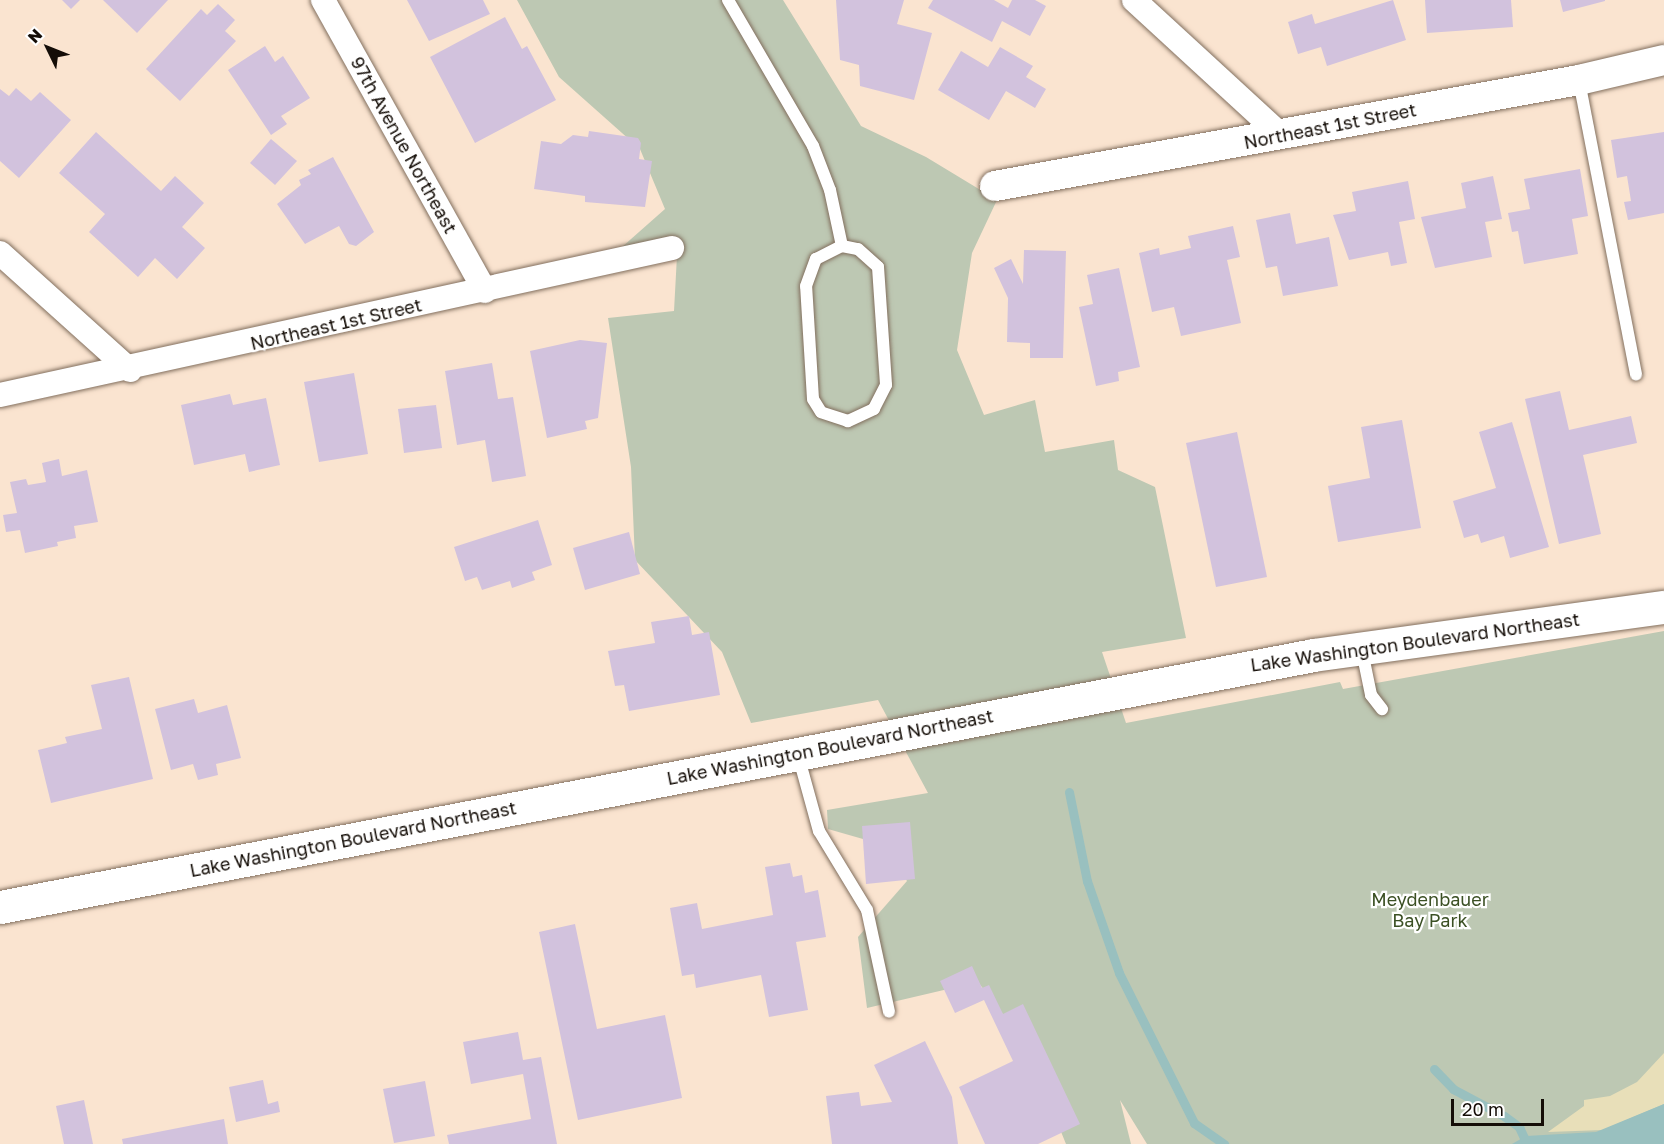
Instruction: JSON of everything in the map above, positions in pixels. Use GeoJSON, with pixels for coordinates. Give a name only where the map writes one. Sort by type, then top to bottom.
{"type":"FeatureCollection","features":[{"type":"Feature","properties":{"kind":"main road","name":"Lake Washington Boulevard Northeast"},"geometry":{"type":"LineString","coordinates":[[0,907],[1361,646],[1664,607]]}},
{"type":"Feature","properties":{"kind":"street","name":"97th Avenue Northeast"},"geometry":{"type":"LineString","coordinates":[[322,0],[485,291]]}},
{"type":"Feature","properties":{"kind":"street"},"geometry":{"type":"LineString","coordinates":[[1134,0],[1282,136]]}},
{"type":"Feature","properties":{"kind":"street","name":"Northeast 1st Street"},"geometry":{"type":"LineString","coordinates":[[995,186],[1282,136],[1579,80],[1664,60]]}},
{"type":"Feature","properties":{"kind":"street","name":"Northeast 1st Street"},"geometry":{"type":"LineString","coordinates":[[0,394],[130,370],[672,248]]}},
{"type":"Feature","properties":{"kind":"street"},"geometry":{"type":"LineString","coordinates":[[0,253],[130,370]]}},
{"type":"Feature","properties":{"kind":"lane"},"geometry":{"type":"LineString","coordinates":[[728,0],[813,146],[830,190],[842,246]]}},
{"type":"Feature","properties":{"kind":"lane"},"geometry":{"type":"LineString","coordinates":[[1579,80],[1636,375]]}},
{"type":"Feature","properties":{"kind":"lane"},"geometry":{"type":"LineString","coordinates":[[842,246],[858,249],[878,267],[886,385],[874,409],[848,421],[821,412],[813,399],[806,286],[816,259],[842,246]]}},
{"type":"Feature","properties":{"kind":"lane"},"geometry":{"type":"LineString","coordinates":[[1361,646],[1371,695],[1382,709]]}},
{"type":"Feature","properties":{"kind":"lane"},"geometry":{"type":"LineString","coordinates":[[797,754],[819,831],[867,910],[889,1012]]}},
{"type":"Feature","properties":{"kind":"green space","name":"Meydenbauer Bay Park"},"geometry":{"type":"Polygon","coordinates":[[[517,0],[783,0],[861,126],[926,157],[997,200],[972,253],[957,350],[984,415],[1035,400],[1045,452],[1114,440],[1118,470],[1155,487],[1186,638],[1102,652],[1126,723],[1340,682],[1343,689],[1664,631],[1664,1144],[1147,1144],[1120,1100],[1131,1144],[1066,1144],[1025,1043],[978,982],[867,1008],[858,937],[907,881],[884,845],[828,829],[827,810],[928,793],[878,700],[751,723],[722,652],[635,560],[631,467],[608,318],[674,311],[678,237],[622,247],[665,209],[640,149],[559,77],[517,0]]]}},
{"type":"Feature","properties":{"kind":"sand"},"geometry":{"type":"Polygon","coordinates":[[[1664,1053],[1664,1104],[1603,1130],[1548,1132],[1584,1106],[1584,1100],[1610,1096],[1637,1082],[1664,1053]]]}},
{"type":"Feature","properties":{"kind":"water"},"geometry":{"type":"Polygon","coordinates":[[[1664,1104],[1664,1144],[1512,1144],[1526,1136],[1596,1132],[1664,1104]]]}},
{"type":"Feature","properties":{"kind":"building"},"geometry":{"type":"Polygon","coordinates":[[[62,0],[80,0],[71,9],[62,0]]]}},
{"type":"Feature","properties":{"kind":"building"},"geometry":{"type":"Polygon","coordinates":[[[103,0],[168,0],[137,33],[103,0]]]}},
{"type":"Feature","properties":{"kind":"building"},"geometry":{"type":"Polygon","coordinates":[[[407,0],[483,0],[490,14],[429,41],[407,0]]]}},
{"type":"Feature","properties":{"kind":"building"},"geometry":{"type":"Polygon","coordinates":[[[836,0],[904,0],[897,24],[932,33],[914,100],[860,86],[859,65],[840,60],[836,0]]]}},
{"type":"Feature","properties":{"kind":"building"},"geometry":{"type":"Polygon","coordinates":[[[933,0],[994,0],[1008,8],[1012,0],[1035,0],[1046,6],[1030,36],[1002,21],[992,42],[928,8],[933,0]]]}},
{"type":"Feature","properties":{"kind":"building"},"geometry":{"type":"Polygon","coordinates":[[[1393,0],[1406,40],[1327,66],[1321,47],[1298,54],[1288,22],[1312,14],[1315,24],[1393,0]]]}},
{"type":"Feature","properties":{"kind":"building"},"geometry":{"type":"Polygon","coordinates":[[[1425,0],[1511,0],[1513,27],[1427,33],[1425,0]]]}},
{"type":"Feature","properties":{"kind":"building"},"geometry":{"type":"Polygon","coordinates":[[[1560,0],[1605,0],[1605,1],[1563,12],[1560,0]]]}},
{"type":"Feature","properties":{"kind":"building"},"geometry":{"type":"Polygon","coordinates":[[[218,4],[235,20],[225,31],[236,41],[180,101],[146,69],[201,9],[207,15],[218,4]]]}},
{"type":"Feature","properties":{"kind":"building"},"geometry":{"type":"Polygon","coordinates":[[[505,17],[522,49],[527,46],[556,100],[475,143],[430,57],[505,17]]]}},
{"type":"Feature","properties":{"kind":"building"},"geometry":{"type":"Polygon","coordinates":[[[265,46],[275,62],[283,56],[310,98],[281,116],[287,124],[271,135],[228,70],[265,46]]]}},
{"type":"Feature","properties":{"kind":"building"},"geometry":{"type":"Polygon","coordinates":[[[1000,47],[1033,66],[1026,77],[1046,89],[1035,108],[1006,91],[989,120],[938,90],[961,51],[988,67],[1000,47]]]}},
{"type":"Feature","properties":{"kind":"building"},"geometry":{"type":"Polygon","coordinates":[[[16,88],[31,101],[40,92],[71,120],[19,178],[0,161],[0,89],[9,96],[16,88]]]}},
{"type":"Feature","properties":{"kind":"building"},"geometry":{"type":"Polygon","coordinates":[[[589,131],[638,138],[641,143],[639,159],[652,161],[645,207],[585,202],[585,196],[534,189],[541,141],[561,144],[573,135],[588,137],[589,131]]]}},
{"type":"Feature","properties":{"kind":"building"},"geometry":{"type":"Polygon","coordinates":[[[96,132],[161,191],[175,176],[204,203],[182,227],[205,248],[177,279],[155,258],[138,277],[89,232],[105,214],[59,173],[96,132]]]}},
{"type":"Feature","properties":{"kind":"building"},"geometry":{"type":"Polygon","coordinates":[[[1664,132],[1664,213],[1628,220],[1624,202],[1631,201],[1627,176],[1617,178],[1611,140],[1664,132]]]}},
{"type":"Feature","properties":{"kind":"building"},"geometry":{"type":"Polygon","coordinates":[[[271,139],[297,161],[275,185],[250,163],[271,139]]]}},
{"type":"Feature","properties":{"kind":"building"},"geometry":{"type":"Polygon","coordinates":[[[333,157],[374,232],[356,246],[349,244],[339,226],[305,244],[277,204],[301,185],[299,180],[311,174],[308,170],[333,157]]]}},
{"type":"Feature","properties":{"kind":"building"},"geometry":{"type":"Polygon","coordinates":[[[1580,169],[1588,216],[1572,219],[1578,254],[1524,264],[1518,231],[1512,232],[1508,213],[1530,209],[1524,179],[1580,169]]]}},
{"type":"Feature","properties":{"kind":"building"},"geometry":{"type":"Polygon","coordinates":[[[1493,176],[1502,219],[1485,222],[1492,257],[1435,268],[1421,217],[1466,208],[1461,183],[1493,176]]]}},
{"type":"Feature","properties":{"kind":"building"},"geometry":{"type":"Polygon","coordinates":[[[1408,181],[1415,219],[1399,222],[1407,263],[1391,266],[1388,252],[1349,260],[1333,215],[1356,211],[1352,192],[1408,181]]]}},
{"type":"Feature","properties":{"kind":"building"},"geometry":{"type":"Polygon","coordinates":[[[1290,213],[1296,244],[1329,237],[1338,286],[1283,296],[1277,266],[1266,268],[1256,220],[1290,213]]]}},
{"type":"Feature","properties":{"kind":"building"},"geometry":{"type":"Polygon","coordinates":[[[1233,226],[1240,257],[1227,260],[1241,323],[1181,336],[1174,307],[1152,312],[1139,253],[1159,248],[1160,255],[1191,248],[1188,236],[1233,226]]]}},
{"type":"Feature","properties":{"kind":"building"},"geometry":{"type":"Polygon","coordinates":[[[1024,250],[1066,251],[1063,358],[1030,358],[1030,343],[1007,342],[1008,298],[994,268],[1011,259],[1023,284],[1024,250]]]}},
{"type":"Feature","properties":{"kind":"building"},"geometry":{"type":"Polygon","coordinates":[[[1119,268],[1140,367],[1118,372],[1119,381],[1096,386],[1079,307],[1093,304],[1087,275],[1119,268]]]}},
{"type":"Feature","properties":{"kind":"building"},"geometry":{"type":"Polygon","coordinates":[[[580,340],[607,343],[598,418],[585,421],[587,429],[547,438],[530,351],[580,340]]]}},
{"type":"Feature","properties":{"kind":"building"},"geometry":{"type":"Polygon","coordinates":[[[492,363],[498,399],[513,397],[526,476],[492,482],[485,440],[457,445],[445,371],[492,363]]]}},
{"type":"Feature","properties":{"kind":"building"},"geometry":{"type":"Polygon","coordinates":[[[354,373],[368,454],[319,462],[304,382],[354,373]]]}},
{"type":"Feature","properties":{"kind":"building"},"geometry":{"type":"Polygon","coordinates":[[[1560,391],[1569,430],[1631,416],[1637,443],[1583,455],[1601,534],[1559,544],[1525,399],[1560,391]]]}},
{"type":"Feature","properties":{"kind":"building"},"geometry":{"type":"Polygon","coordinates":[[[230,394],[233,405],[266,398],[280,465],[249,472],[245,454],[194,465],[181,405],[230,394]]]}},
{"type":"Feature","properties":{"kind":"building"},"geometry":{"type":"Polygon","coordinates":[[[436,405],[442,448],[404,453],[398,409],[436,405]]]}},
{"type":"Feature","properties":{"kind":"building"},"geometry":{"type":"Polygon","coordinates":[[[1402,420],[1421,528],[1338,542],[1328,486],[1370,478],[1361,427],[1402,420]]]}},
{"type":"Feature","properties":{"kind":"building"},"geometry":{"type":"Polygon","coordinates":[[[1512,422],[1549,547],[1510,558],[1504,536],[1481,543],[1478,534],[1464,538],[1453,501],[1496,488],[1479,432],[1512,422]]]}},
{"type":"Feature","properties":{"kind":"building"},"geometry":{"type":"Polygon","coordinates":[[[1237,432],[1267,577],[1216,587],[1186,443],[1237,432]]]}},
{"type":"Feature","properties":{"kind":"building"},"geometry":{"type":"Polygon","coordinates":[[[59,459],[62,476],[87,470],[98,522],[74,526],[76,538],[57,542],[58,546],[25,553],[20,530],[6,532],[3,515],[17,513],[10,482],[26,479],[28,485],[46,482],[42,463],[59,459]]]}},
{"type":"Feature","properties":{"kind":"building"},"geometry":{"type":"Polygon","coordinates":[[[538,520],[552,565],[532,572],[535,580],[512,588],[510,581],[482,590],[477,577],[465,581],[454,547],[538,520]]]}},
{"type":"Feature","properties":{"kind":"building"},"geometry":{"type":"Polygon","coordinates":[[[629,532],[640,574],[585,590],[573,548],[629,532]]]}},
{"type":"Feature","properties":{"kind":"building"},"geometry":{"type":"Polygon","coordinates":[[[689,616],[692,635],[709,632],[720,695],[629,711],[624,685],[615,686],[608,651],[655,643],[651,622],[689,616]]]}},
{"type":"Feature","properties":{"kind":"building"},"geometry":{"type":"Polygon","coordinates":[[[129,677],[153,779],[51,803],[38,750],[67,743],[65,737],[102,729],[91,685],[129,677]]]}},
{"type":"Feature","properties":{"kind":"building"},"geometry":{"type":"Polygon","coordinates":[[[194,699],[198,713],[227,705],[241,758],[216,764],[218,775],[198,780],[193,764],[171,770],[155,709],[194,699]]]}},
{"type":"Feature","properties":{"kind":"building"},"geometry":{"type":"Polygon","coordinates":[[[910,822],[915,879],[866,884],[862,826],[910,822]]]}},
{"type":"Feature","properties":{"kind":"building"},"geometry":{"type":"Polygon","coordinates":[[[790,863],[793,877],[802,875],[805,893],[818,890],[826,937],[796,942],[808,1010],[769,1017],[761,975],[696,988],[694,974],[682,976],[670,908],[697,903],[702,929],[773,915],[765,867],[790,863]]]}},
{"type":"Feature","properties":{"kind":"building"},"geometry":{"type":"Polygon","coordinates":[[[575,924],[597,1029],[665,1015],[682,1098],[578,1120],[539,932],[575,924]]]}},
{"type":"Feature","properties":{"kind":"building"},"geometry":{"type":"Polygon","coordinates":[[[972,966],[982,988],[989,985],[1003,1014],[1023,1004],[1080,1124],[1038,1144],[985,1144],[959,1087],[1013,1061],[984,1000],[955,1013],[940,981],[972,966]]]}},
{"type":"Feature","properties":{"kind":"building"},"geometry":{"type":"Polygon","coordinates":[[[518,1032],[523,1060],[541,1057],[557,1144],[449,1144],[447,1135],[531,1119],[523,1074],[471,1084],[463,1042],[518,1032]]]}},
{"type":"Feature","properties":{"kind":"building"},"geometry":{"type":"Polygon","coordinates":[[[925,1041],[952,1097],[958,1144],[832,1144],[826,1096],[859,1092],[861,1106],[892,1102],[874,1065],[925,1041]]]}},
{"type":"Feature","properties":{"kind":"building"},"geometry":{"type":"Polygon","coordinates":[[[263,1080],[268,1104],[278,1101],[280,1112],[236,1122],[229,1087],[263,1080]]]}},
{"type":"Feature","properties":{"kind":"building"},"geometry":{"type":"Polygon","coordinates":[[[425,1081],[435,1136],[394,1143],[383,1089],[425,1081]]]}},
{"type":"Feature","properties":{"kind":"building"},"geometry":{"type":"Polygon","coordinates":[[[84,1100],[93,1144],[64,1144],[56,1106],[84,1100]]]}},
{"type":"Feature","properties":{"kind":"building"},"geometry":{"type":"Polygon","coordinates":[[[224,1119],[228,1144],[123,1144],[122,1139],[224,1119]]]}},
{"type":"Feature","properties":{"kind":"waterway"},"geometry":{"type":"LineString","coordinates":[[1069,792],[1087,881],[1119,973],[1194,1123],[1224,1144]]}},
{"type":"Feature","properties":{"kind":"waterway"},"geometry":{"type":"LineString","coordinates":[[1434,1069],[1453,1089],[1504,1116],[1519,1127],[1527,1144]]}}]}
